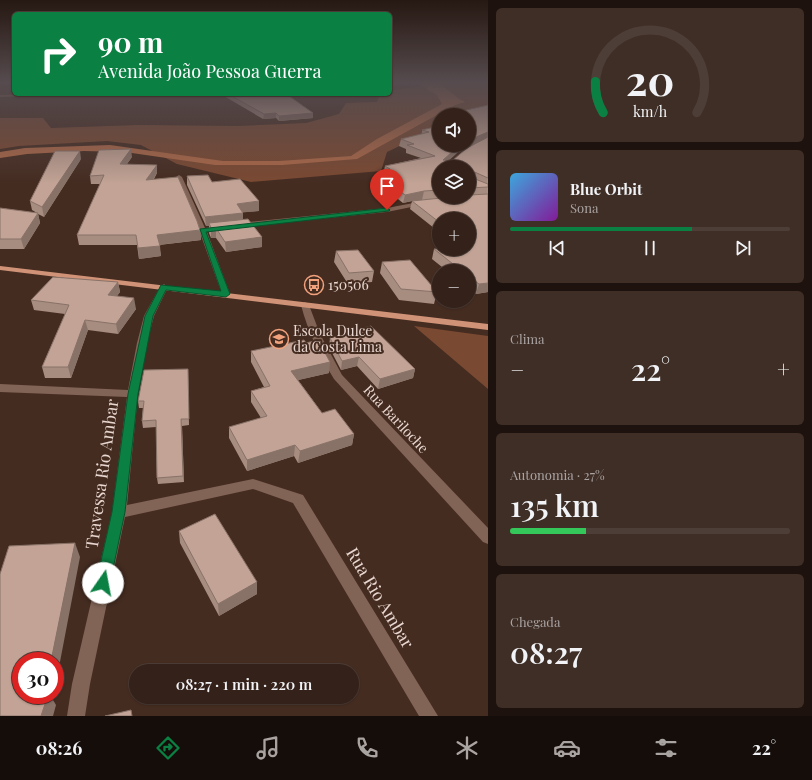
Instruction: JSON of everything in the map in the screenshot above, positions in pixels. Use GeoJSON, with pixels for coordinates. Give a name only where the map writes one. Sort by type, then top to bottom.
{"type":"FeatureCollection","features":[{"type":"Feature","properties":{"kind":"main road"},"geometry":{"type":"LineString","coordinates":[[0,268],[226,294],[488,327]]}},
{"type":"Feature","properties":{"kind":"street"},"geometry":{"type":"LineString","coordinates":[[179,177],[203,230],[226,294]]}},
{"type":"Feature","properties":{"kind":"street"},"geometry":{"type":"LineString","coordinates":[[203,230],[387,210],[430,203]]}},
{"type":"Feature","properties":{"kind":"street","name":"Travessa Rio Ambar"},"geometry":{"type":"LineString","coordinates":[[76,716],[81,684],[118,512],[133,394],[149,316],[164,287]]}},
{"type":"Feature","properties":{"kind":"street","name":"Rua Bariloche"},"geometry":{"type":"LineString","coordinates":[[305,305],[309,321],[321,350],[338,377],[488,538]]}},
{"type":"Feature","properties":{"kind":"street"},"geometry":{"type":"LineString","coordinates":[[0,388],[133,394]]}},
{"type":"Feature","properties":{"kind":"street","name":"Rua Rio Ambar"},"geometry":{"type":"LineString","coordinates":[[118,512],[254,484],[298,499],[430,716]]}},
{"type":"Feature","properties":{"kind":"shaded area"},"geometry":{"type":"Polygon","coordinates":[[[334,115],[432,115],[432,130],[387,152],[381,171],[251,182],[177,164],[141,145],[107,141],[19,146],[0,149],[0,118],[43,118],[51,128],[138,125],[238,126],[306,123],[334,115]]]}},
{"type":"Feature","properties":{"kind":"shaded area"},"geometry":{"type":"Polygon","coordinates":[[[421,115],[432,115],[432,118],[357,159],[282,165],[215,165],[125,152],[84,151],[27,154],[0,158],[0,152],[25,148],[110,145],[223,161],[279,161],[351,156],[377,139],[421,115]]]}},
{"type":"Feature","properties":{"kind":"shaded area"},"geometry":{"type":"Polygon","coordinates":[[[414,326],[488,336],[488,389],[414,326]]]}},
{"type":"Feature","properties":{"kind":"building"},"geometry":{"type":"Polygon","coordinates":[[[476,115],[488,115],[488,132],[476,137],[476,115]]]}},
{"type":"Feature","properties":{"kind":"building"},"geometry":{"type":"Polygon","coordinates":[[[432,128],[432,152],[452,152],[443,160],[432,160],[432,190],[405,195],[381,176],[387,175],[380,171],[390,169],[385,166],[435,156],[407,145],[414,144],[401,139],[429,132],[422,130],[432,128]]]}},
{"type":"Feature","properties":{"kind":"building"},"geometry":{"type":"Polygon","coordinates":[[[488,137],[488,178],[476,173],[476,160],[453,160],[462,152],[476,152],[476,143],[488,137]]]}},
{"type":"Feature","properties":{"kind":"building"},"geometry":{"type":"Polygon","coordinates":[[[131,149],[120,164],[157,165],[146,180],[178,177],[200,230],[157,235],[160,246],[138,248],[136,235],[77,235],[104,175],[90,176],[99,150],[131,149]]]}},
{"type":"Feature","properties":{"kind":"building"},"geometry":{"type":"Polygon","coordinates":[[[55,151],[80,151],[42,207],[30,201],[55,151]]]}},
{"type":"Feature","properties":{"kind":"building"},"geometry":{"type":"Polygon","coordinates":[[[208,175],[212,182],[240,179],[259,201],[237,204],[243,213],[205,217],[187,176],[208,175]]]}},
{"type":"Feature","properties":{"kind":"building"},"geometry":{"type":"Polygon","coordinates":[[[476,179],[488,184],[488,187],[476,188],[476,179]]]}},
{"type":"Feature","properties":{"kind":"building"},"geometry":{"type":"Polygon","coordinates":[[[488,194],[488,283],[479,284],[476,282],[476,264],[453,264],[443,256],[476,256],[476,212],[432,212],[432,217],[412,201],[432,199],[432,204],[476,204],[476,195],[488,194]]]}},
{"type":"Feature","properties":{"kind":"building"},"geometry":{"type":"Polygon","coordinates":[[[0,208],[38,213],[21,239],[0,239],[0,208]]]}},
{"type":"Feature","properties":{"kind":"building"},"geometry":{"type":"Polygon","coordinates":[[[248,219],[262,237],[225,242],[216,228],[211,228],[209,223],[248,219]]]}},
{"type":"Feature","properties":{"kind":"building"},"geometry":{"type":"Polygon","coordinates":[[[358,250],[374,271],[349,273],[336,251],[358,250]]]}},
{"type":"Feature","properties":{"kind":"building"},"geometry":{"type":"Polygon","coordinates":[[[410,260],[432,286],[432,292],[401,289],[382,262],[410,260]]]}},
{"type":"Feature","properties":{"kind":"building"},"geometry":{"type":"Polygon","coordinates":[[[53,277],[118,282],[108,295],[134,298],[116,324],[85,320],[68,367],[42,367],[69,305],[31,300],[53,277]]]}},
{"type":"Feature","properties":{"kind":"building"},"geometry":{"type":"Polygon","coordinates":[[[371,326],[415,369],[380,379],[359,357],[342,361],[330,338],[371,326]]]}},
{"type":"Feature","properties":{"kind":"building"},"geometry":{"type":"Polygon","coordinates":[[[304,340],[306,343],[318,340],[330,362],[291,371],[322,413],[335,409],[354,434],[300,451],[295,445],[247,460],[229,427],[267,416],[251,391],[270,386],[251,351],[304,340]]]}},
{"type":"Feature","properties":{"kind":"building"},"geometry":{"type":"Polygon","coordinates":[[[188,369],[189,419],[181,419],[183,476],[157,478],[156,420],[142,421],[144,401],[138,401],[144,370],[188,369]]]}},
{"type":"Feature","properties":{"kind":"building"},"geometry":{"type":"Polygon","coordinates":[[[215,514],[257,582],[218,604],[179,531],[215,514]]]}},
{"type":"Feature","properties":{"kind":"building"},"geometry":{"type":"Polygon","coordinates":[[[75,543],[53,652],[12,652],[12,704],[45,704],[41,716],[0,716],[0,574],[9,546],[75,543]]]}},
{"type":"Feature","properties":{"kind":"building"},"geometry":{"type":"Polygon","coordinates":[[[131,710],[132,716],[105,716],[131,710]]]}},
{"type":"Feature","properties":{"kind":"place","name":"150506"},"geometry":{"type":"Point","coordinates":[314,285]}},
{"type":"Feature","properties":{"kind":"place","name":"Escola Dulce da Costa Lima"},"geometry":{"type":"Point","coordinates":[279,339]}},
{"type":"Feature","properties":{"kind":"route"},"geometry":{"type":"LineString","coordinates":[[103,583],[118,512],[133,394],[142,343],[149,316],[164,287],[226,294],[203,230],[387,210]]}}]}
